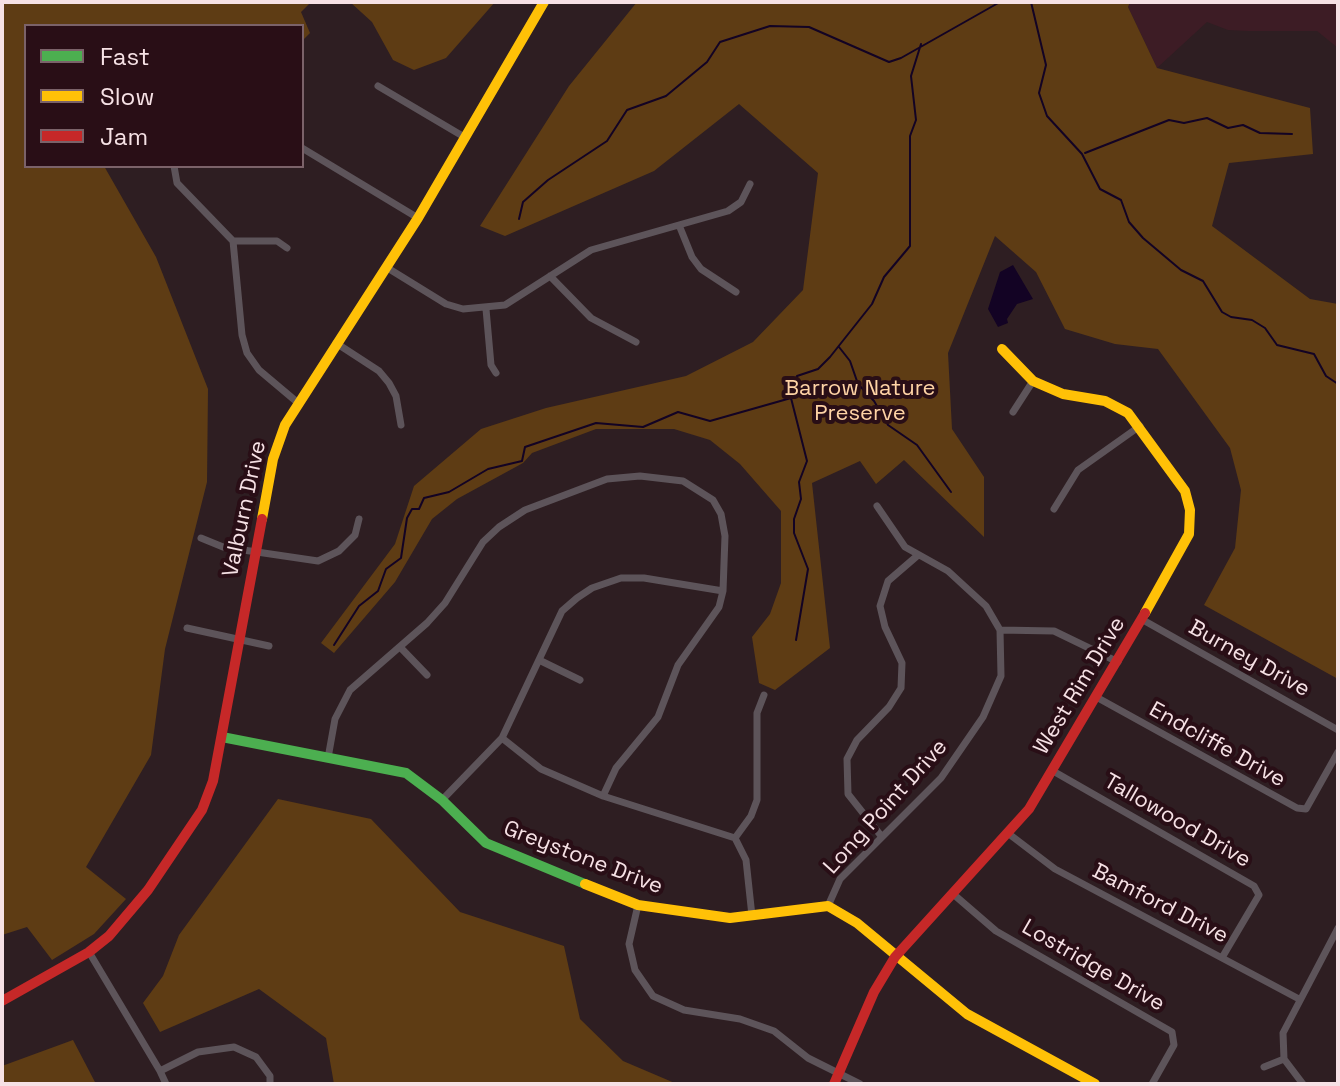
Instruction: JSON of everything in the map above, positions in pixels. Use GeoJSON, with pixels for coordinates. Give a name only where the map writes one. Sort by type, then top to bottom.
{"type":"FeatureCollection","features":[{"type":"Feature","properties":{"kind":"street","name":"Valburn Drive"},"geometry":{"type":"LineString","coordinates":[[2,1001],[89,952],[125,921],[202,810],[213,781],[222,737],[273,459],[297,402],[418,218],[544,2]]}},
{"type":"Feature","properties":{"kind":"street"},"geometry":{"type":"LineString","coordinates":[[378,86],[466,138]]}},
{"type":"Feature","properties":{"kind":"street"},"geometry":{"type":"LineString","coordinates":[[304,149],[418,218]]}},
{"type":"Feature","properties":{"kind":"street"},"geometry":{"type":"LineString","coordinates":[[175,168],[183,190],[233,241],[242,335],[247,353],[259,370],[297,402]]}},
{"type":"Feature","properties":{"kind":"street"},"geometry":{"type":"LineString","coordinates":[[386,267],[446,304],[486,309],[520,298],[591,250],[728,211],[741,202],[750,184]]}},
{"type":"Feature","properties":{"kind":"street"},"geometry":{"type":"LineString","coordinates":[[679,225],[692,257],[701,269],[736,292]]}},
{"type":"Feature","properties":{"kind":"street"},"geometry":{"type":"LineString","coordinates":[[233,241],[277,241],[287,248]]}},
{"type":"Feature","properties":{"kind":"street"},"geometry":{"type":"LineString","coordinates":[[550,276],[591,318],[636,342]]}},
{"type":"Feature","properties":{"kind":"street"},"geometry":{"type":"LineString","coordinates":[[486,309],[491,365],[496,373]]}},
{"type":"Feature","properties":{"kind":"street"},"geometry":{"type":"LineString","coordinates":[[336,343],[379,371],[389,383],[396,396],[401,425]]}},
{"type":"Feature","properties":{"kind":"street","name":"West Rim Drive"},"geometry":{"type":"LineString","coordinates":[[836,1078],[874,992],[895,957],[1009,834],[1053,771],[1143,620],[1185,544],[1191,524],[1185,491],[1140,426],[1117,406],[1063,394],[1033,381],[1002,349]]}},
{"type":"Feature","properties":{"kind":"street"},"geometry":{"type":"LineString","coordinates":[[1013,412],[1033,381]]}},
{"type":"Feature","properties":{"kind":"street"},"geometry":{"type":"LineString","coordinates":[[1054,509],[1078,470],[1140,426]]}},
{"type":"Feature","properties":{"kind":"street"},"geometry":{"type":"LineString","coordinates":[[328,758],[335,719],[344,699],[360,680],[445,603],[483,542],[499,527],[525,510],[607,479],[640,476],[683,481],[713,500],[721,514],[725,536],[723,591],[719,607],[678,665],[658,717],[616,768],[603,796]]}},
{"type":"Feature","properties":{"kind":"street"},"geometry":{"type":"LineString","coordinates":[[877,506],[905,547],[963,583],[986,606],[1000,630],[1054,631],[1118,662]]}},
{"type":"Feature","properties":{"kind":"street"},"geometry":{"type":"LineString","coordinates":[[201,538],[223,547],[307,561],[330,557],[355,535],[359,519]]}},
{"type":"Feature","properties":{"kind":"street"},"geometry":{"type":"LineString","coordinates":[[882,837],[848,794],[847,759],[857,740],[889,707],[901,688],[902,663],[885,627],[880,606],[888,581],[917,556]]}},
{"type":"Feature","properties":{"kind":"street"},"geometry":{"type":"LineString","coordinates":[[442,800],[502,738],[562,611],[577,598],[604,582],[644,578],[723,591]]}},
{"type":"Feature","properties":{"kind":"street","name":"Burney Drive"},"geometry":{"type":"LineString","coordinates":[[1143,620],[1338,730]]}},
{"type":"Feature","properties":{"kind":"street"},"geometry":{"type":"LineString","coordinates":[[187,628],[269,646]]}},
{"type":"Feature","properties":{"kind":"street","name":"Long Point Drive"},"geometry":{"type":"LineString","coordinates":[[828,906],[840,879],[941,778],[983,717],[1001,676],[1000,630]]}},
{"type":"Feature","properties":{"kind":"street"},"geometry":{"type":"LineString","coordinates":[[400,647],[427,675]]}},
{"type":"Feature","properties":{"kind":"street"},"geometry":{"type":"LineString","coordinates":[[539,660],[580,680]]}},
{"type":"Feature","properties":{"kind":"street"},"geometry":{"type":"LineString","coordinates":[[735,838],[751,816],[757,800],[757,713],[764,695]]}},
{"type":"Feature","properties":{"kind":"street","name":"Endcliffe Drive"},"geometry":{"type":"LineString","coordinates":[[1098,698],[1297,808],[1306,809],[1338,752]]}},
{"type":"Feature","properties":{"kind":"street","name":"Greystone Drive"},"geometry":{"type":"LineString","coordinates":[[222,737],[406,773],[442,800],[486,843],[638,905],[707,916],[752,916],[788,908],[828,906]]}},
{"type":"Feature","properties":{"kind":"street"},"geometry":{"type":"LineString","coordinates":[[502,738],[541,769],[603,796],[735,838],[746,860],[752,916]]}},
{"type":"Feature","properties":{"kind":"street","name":"Tallowood Drive"},"geometry":{"type":"LineString","coordinates":[[1053,771],[1254,886],[1259,895],[1223,956]]}},
{"type":"Feature","properties":{"kind":"street","name":"Bamford Drive"},"geometry":{"type":"LineString","coordinates":[[1009,834],[1055,869],[1299,999]]}},
{"type":"Feature","properties":{"kind":"street","name":"Lostridge Drive"},"geometry":{"type":"LineString","coordinates":[[952,893],[996,931],[1172,1032],[1174,1045],[1152,1084]]}},
{"type":"Feature","properties":{"kind":"street"},"geometry":{"type":"LineString","coordinates":[[638,905],[629,944],[643,983],[653,996],[684,1010],[740,1019],[774,1031],[836,1078],[860,1084]]}},
{"type":"Feature","properties":{"kind":"street"},"geometry":{"type":"LineString","coordinates":[[828,906],[857,923],[967,1014],[1095,1084]]}},
{"type":"Feature","properties":{"kind":"street"},"geometry":{"type":"LineString","coordinates":[[1303,1084],[1284,1059],[1283,1033],[1338,929]]}},
{"type":"Feature","properties":{"kind":"street"},"geometry":{"type":"LineString","coordinates":[[89,952],[166,1084]]}},
{"type":"Feature","properties":{"kind":"street"},"geometry":{"type":"LineString","coordinates":[[160,1071],[198,1052],[234,1047],[256,1057],[270,1076],[270,1084]]}},
{"type":"Feature","properties":{"kind":"street"},"geometry":{"type":"LineString","coordinates":[[1264,1067],[1284,1059]]}},
{"type":"Feature","properties":{"kind":"shaded area"},"geometry":{"type":"Polygon","coordinates":[[[1130,2],[1338,2],[1338,48],[1317,31],[1228,30],[1207,22],[1157,68],[1128,7],[1130,2]]]}},
{"type":"Feature","properties":{"kind":"shaded area"},"geometry":{"type":"Polygon","coordinates":[[[1013,265],[1033,299],[1017,304],[1007,319],[1008,323],[998,327],[988,309],[1000,272],[1013,265]]]}},
{"type":"Feature","properties":{"kind":"green space"},"geometry":{"type":"Polygon","coordinates":[[[2,2],[311,2],[301,12],[310,33],[304,39],[304,24],[24,24],[24,168],[105,168],[156,257],[208,389],[207,482],[165,649],[151,755],[86,867],[126,899],[94,934],[52,960],[27,927],[2,935],[2,2]]]}},
{"type":"Feature","properties":{"kind":"green space"},"geometry":{"type":"Polygon","coordinates":[[[350,2],[495,2],[446,58],[414,70],[393,60],[372,22],[350,2]]]}},
{"type":"Feature","properties":{"kind":"green space","name":"Barrow Nature Preserve"},"geometry":{"type":"Polygon","coordinates":[[[637,2],[1130,2],[1128,7],[1157,68],[1310,108],[1313,154],[1229,163],[1212,226],[1310,299],[1338,304],[1338,679],[1204,605],[1235,548],[1241,490],[1230,448],[1158,349],[1115,344],[1065,329],[1036,272],[995,236],[948,353],[952,429],[984,477],[984,537],[904,460],[876,484],[860,461],[812,483],[830,648],[775,690],[759,683],[752,637],[770,614],[781,583],[781,511],[740,464],[710,440],[674,429],[596,429],[532,453],[523,463],[457,499],[432,519],[395,582],[334,653],[321,643],[395,544],[414,486],[481,429],[546,408],[686,376],[753,342],[803,290],[818,173],[739,104],[654,171],[505,236],[480,226],[569,86],[637,2]]]}},
{"type":"Feature","properties":{"kind":"green space"},"geometry":{"type":"Polygon","coordinates":[[[278,799],[371,819],[460,912],[564,946],[580,1019],[623,1061],[677,1084],[334,1084],[326,1038],[259,989],[160,1032],[143,1003],[163,976],[179,935],[278,799]]]}},
{"type":"Feature","properties":{"kind":"green space"},"geometry":{"type":"Polygon","coordinates":[[[73,1040],[96,1084],[2,1084],[2,1066],[73,1040]]]}},
{"type":"Feature","properties":{"kind":"waterway"},"geometry":{"type":"LineString","coordinates":[[519,219],[523,202],[548,180],[607,141],[627,110],[666,96],[707,62],[720,42],[770,26],[809,27],[889,62],[1000,2]]}},
{"type":"Feature","properties":{"kind":"waterway"},"geometry":{"type":"LineString","coordinates":[[1031,2],[1046,65],[1039,93],[1047,116],[1082,154],[1100,189],[1121,200],[1129,222],[1143,238],[1181,270],[1203,281],[1222,312],[1231,317],[1252,320],[1265,328],[1277,345],[1314,354],[1326,376],[1338,384]]}},
{"type":"Feature","properties":{"kind":"waterway"},"geometry":{"type":"LineString","coordinates":[[334,645],[359,606],[378,591],[386,569],[401,558],[407,518],[412,509],[419,509],[424,498],[449,492],[488,469],[522,461],[525,447],[596,423],[643,427],[678,412],[710,421],[791,398],[797,376],[818,369],[830,357],[872,304],[884,277],[910,246],[910,136],[916,120],[911,76],[921,44]]}},
{"type":"Feature","properties":{"kind":"waterway"},"geometry":{"type":"LineString","coordinates":[[1085,153],[1169,120],[1184,123],[1207,118],[1228,128],[1243,125],[1260,133],[1292,134]]}},
{"type":"Feature","properties":{"kind":"waterway"},"geometry":{"type":"LineString","coordinates":[[839,347],[850,361],[858,384],[874,401],[888,425],[917,445],[951,492]]}},
{"type":"Feature","properties":{"kind":"waterway"},"geometry":{"type":"LineString","coordinates":[[791,398],[807,461],[799,482],[801,499],[794,519],[794,533],[808,569],[796,640]]}},
{"type":"Feature","properties":{"kind":"traffic: fast"},"geometry":{"type":"LineString","coordinates":[[222,737],[406,773],[442,800],[486,843],[585,884]]}},
{"type":"Feature","properties":{"kind":"traffic: slow"},"geometry":{"type":"LineString","coordinates":[[262,519],[273,459],[285,425],[418,218],[544,2]]}},
{"type":"Feature","properties":{"kind":"traffic: slow"},"geometry":{"type":"LineString","coordinates":[[1002,349],[1033,381],[1063,394],[1105,401],[1128,413],[1185,491],[1190,510],[1189,534],[1145,613]]}},
{"type":"Feature","properties":{"kind":"traffic: slow"},"geometry":{"type":"LineString","coordinates":[[585,884],[638,905],[730,918],[828,906],[857,923],[967,1014],[1095,1084]]}},
{"type":"Feature","properties":{"kind":"traffic: jam"},"geometry":{"type":"LineString","coordinates":[[2,1001],[89,952],[109,936],[148,890],[202,810],[213,781],[262,519]]}},
{"type":"Feature","properties":{"kind":"traffic: jam"},"geometry":{"type":"LineString","coordinates":[[834,1084],[874,992],[895,957],[1029,809],[1145,613]]}}]}
